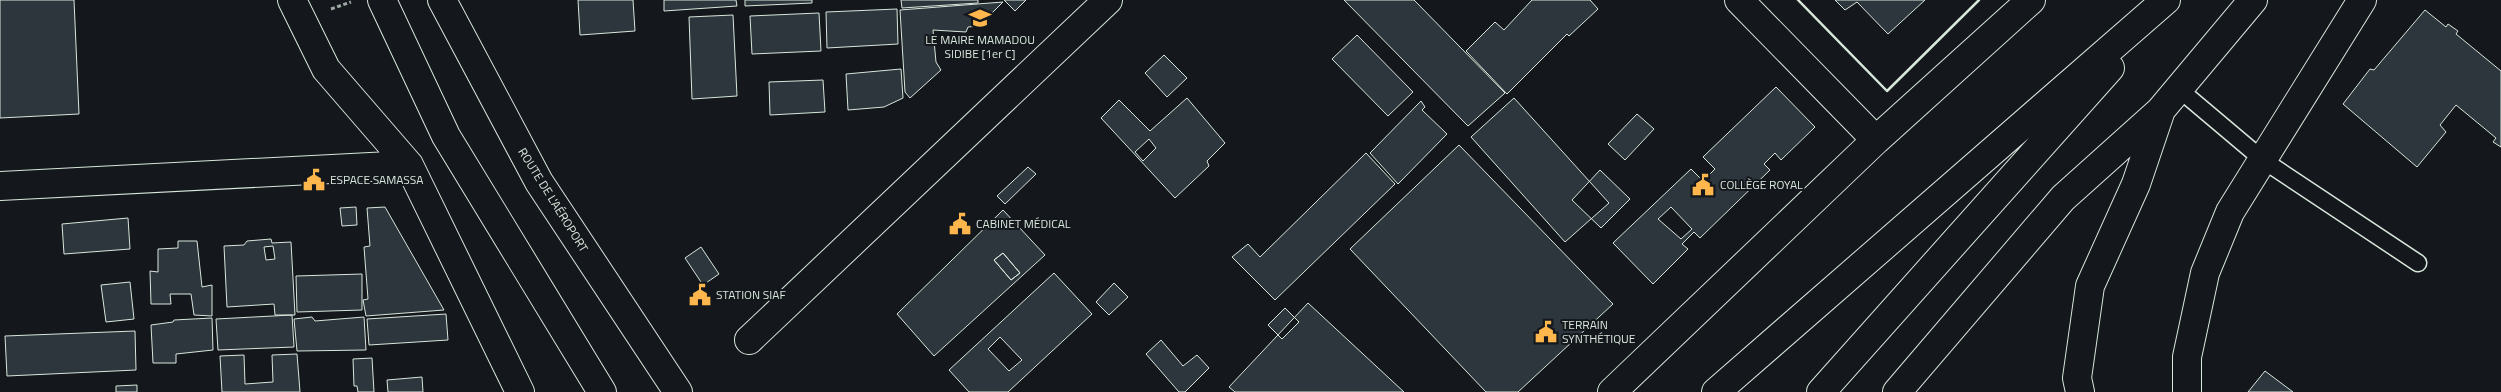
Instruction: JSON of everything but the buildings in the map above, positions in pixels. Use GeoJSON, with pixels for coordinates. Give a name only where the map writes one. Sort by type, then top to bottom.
{"type":"FeatureCollection","features":[{"type":"Feature","properties":{"kind":"main road"},"geometry":{"type":"LineString","coordinates":[[292,0],[326,68],[409,165],[520,392]]}},
{"type":"Feature","properties":{"kind":"main road"},"geometry":{"type":"LineString","coordinates":[[382,0],[446,136],[602,392]]}},
{"type":"Feature","properties":{"kind":"main road","name":"ROUTE DE L'AÉROPORT"},"geometry":{"type":"LineString","coordinates":[[442,0],[539,182],[678,392]]}},
{"type":"Feature","properties":{"kind":"main road"},"geometry":{"type":"LineString","coordinates":[[749,340],[1108,0]]}},
{"type":"Feature","properties":{"kind":"main road"},"geometry":{"type":"LineString","coordinates":[[1739,0],[1876,140]]}},
{"type":"Feature","properties":{"kind":"main road"},"geometry":{"type":"LineString","coordinates":[[1612,392],[1876,140],[2031,0]]}},
{"type":"Feature","properties":{"kind":"main road"},"geometry":{"type":"LineString","coordinates":[[1716,392],[2166,0]]}},
{"type":"Feature","properties":{"kind":"main road"},"geometry":{"type":"LineString","coordinates":[[1821,392],[2171,0]]}},
{"type":"Feature","properties":{"kind":"main road"},"geometry":{"type":"LineString","coordinates":[[1897,392],[2063,198],[2160,111],[2180,90],[2253,0]]}},
{"type":"Feature","properties":{"kind":"main road"},"geometry":{"type":"LineString","coordinates":[[2186,392],[2187,357],[2205,273],[2230,212],[2362,0]]}},
{"type":"Feature","properties":{"kind":"main road"},"geometry":{"type":"LineString","coordinates":[[2080,392],[2077,378],[2090,286],[2136,184],[2160,111]]}},
{"type":"Feature","properties":{"kind":"main road"},"geometry":{"type":"LineString","coordinates":[[0,186],[409,165]]}},
{"type":"Feature","properties":{"kind":"lane"},"geometry":{"type":"LineString","coordinates":[[2180,90],[2263,160],[2418,263]]}},
{"type":"Feature","properties":{"kind":"wall"},"geometry":{"type":"LineString","coordinates":[[1798,0],[1887,91],[1979,0]]}},
{"type":"Feature","properties":{"kind":"place","name":"LE MAIRE MAMADOU SIDIBE [1er C]"},"geometry":{"type":"Point","coordinates":[980,18]}},
{"type":"Feature","properties":{"kind":"place","name":"ESPACE SAMASSA"},"geometry":{"type":"Point","coordinates":[314,180]}},
{"type":"Feature","properties":{"kind":"place","name":"COLLÈGE ROYAL"},"geometry":{"type":"Point","coordinates":[1703,185]}},
{"type":"Feature","properties":{"kind":"place","name":"CABINET MÉDICAL"},"geometry":{"type":"Point","coordinates":[960,224]}},
{"type":"Feature","properties":{"kind":"place","name":"STATION SIAF"},"geometry":{"type":"Point","coordinates":[700,295]}},
{"type":"Feature","properties":{"kind":"place","name":"TERRAIN SYNTHÉTIQUE"},"geometry":{"type":"Point","coordinates":[1546,332]}}]}
